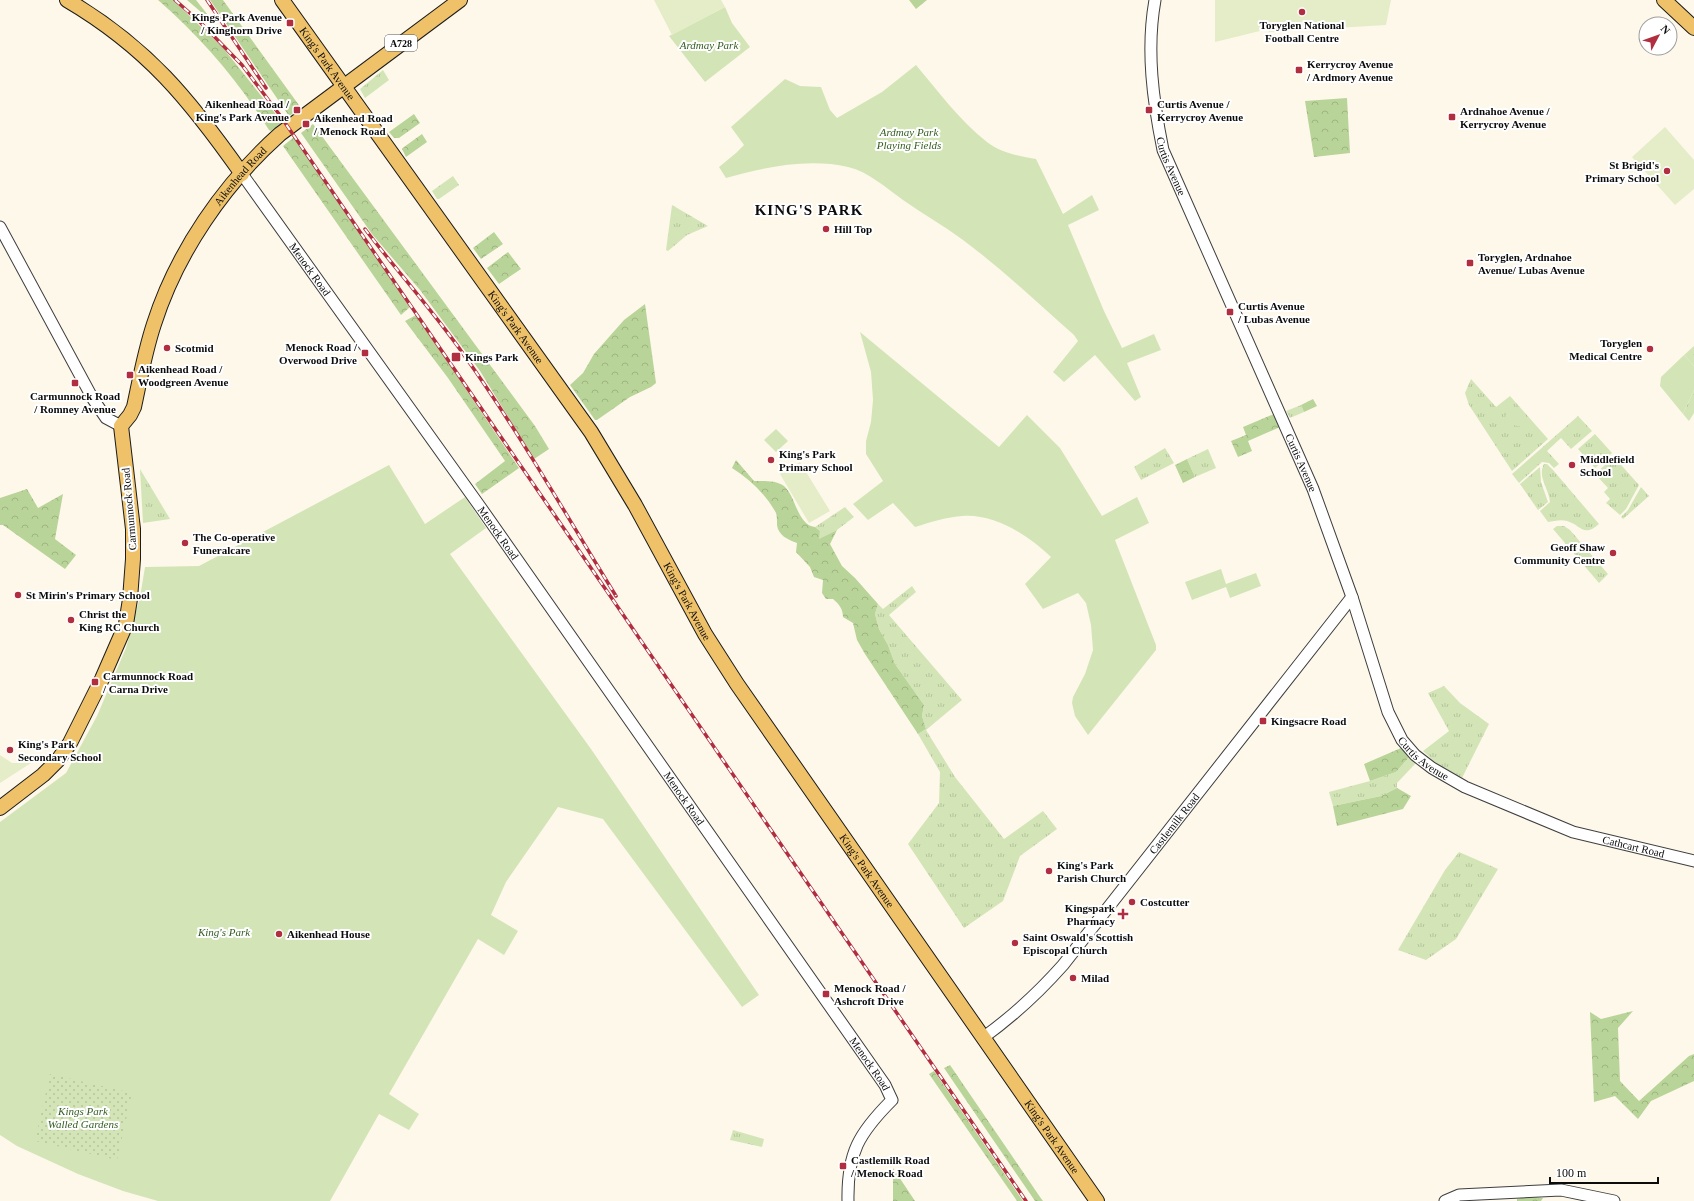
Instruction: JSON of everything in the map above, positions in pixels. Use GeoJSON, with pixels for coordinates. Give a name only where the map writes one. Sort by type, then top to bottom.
{"type":"FeatureCollection","features":[{"type":"Feature","properties":{"kind":"main road","name":"Menock Road"},"geometry":{"type":"LineString","coordinates":[[67,0],[117,33],[159,70],[206,124],[242,174]]}},
{"type":"Feature","properties":{"kind":"main road","name":"King's Park Avenue"},"geometry":{"type":"LineString","coordinates":[[282,0],[591,432],[635,505],[705,634],[733,678],[1097,1201]]}},
{"type":"Feature","properties":{"kind":"main road","name":"Aikenhead Road"},"geometry":{"type":"LineString","coordinates":[[121,426],[130,415],[134,407],[147,347],[168,288],[196,234],[222,197],[280,134],[460,0]]}},
{"type":"Feature","properties":{"kind":"main road"},"geometry":{"type":"LineString","coordinates":[[1664,0],[1694,28]]}},
{"type":"Feature","properties":{"kind":"main road","name":"Carmunnock Road"},"geometry":{"type":"LineString","coordinates":[[0,808],[43,775],[58,760],[70,743],[102,679],[126,624],[130,599],[133,559],[133,529],[121,426]]}},
{"type":"Feature","properties":{"kind":"street","name":"Curtis Avenue"},"geometry":{"type":"LineString","coordinates":[[1155,0],[1152,29],[1151,74],[1157,121],[1163,150],[1313,489],[1352,597],[1388,712],[1402,740],[1416,755],[1432,768],[1465,788],[1573,832]]}},
{"type":"Feature","properties":{"kind":"street","name":"Menock Road"},"geometry":{"type":"LineString","coordinates":[[242,174],[488,517],[885,1085],[892,1100],[873,1120],[855,1149],[849,1173],[848,1201]]}},
{"type":"Feature","properties":{"kind":"street"},"geometry":{"type":"LineString","coordinates":[[0,227],[93,399],[106,418],[121,426]]}},
{"type":"Feature","properties":{"kind":"street","name":"Castlemilk Road"},"geometry":{"type":"LineString","coordinates":[[984,1037],[1003,1024],[1024,1006],[1067,960],[1352,597]]}},
{"type":"Feature","properties":{"kind":"street","name":"Cathcart Road"},"geometry":{"type":"LineString","coordinates":[[1573,832],[1694,860]]}},
{"type":"Feature","properties":{"kind":"street"},"geometry":{"type":"LineString","coordinates":[[1445,1201],[1459,1195],[1561,1190],[1614,1201]]}},
{"type":"Feature","properties":{"kind":"green space"},"geometry":{"type":"Polygon","coordinates":[[[158,0],[173,0],[224,49],[282,122],[271,131],[269,130],[245,95],[218,61],[189,29],[158,0]]]}},
{"type":"Feature","properties":{"kind":"green space"},"geometry":{"type":"Polygon","coordinates":[[[187,0],[196,0],[215,24],[187,0]]]}},
{"type":"Feature","properties":{"kind":"green space"},"geometry":{"type":"Polygon","coordinates":[[[210,0],[223,0],[301,108],[289,116],[210,0]]]}},
{"type":"Feature","properties":{"kind":"green space"},"geometry":{"type":"Polygon","coordinates":[[[654,0],[721,0],[725,7],[672,35],[654,0]]]}},
{"type":"Feature","properties":{"kind":"green space"},"geometry":{"type":"Polygon","coordinates":[[[909,0],[927,0],[916,9],[909,0]]]}},
{"type":"Feature","properties":{"kind":"green space","name":"Toryglen National Football Centre"},"geometry":{"type":"Polygon","coordinates":[[[1215,0],[1391,0],[1386,25],[1269,32],[1268,29],[1215,42],[1215,0]]]}},
{"type":"Feature","properties":{"kind":"green space","name":"Ardmay Park"},"geometry":{"type":"Polygon","coordinates":[[[725,7],[732,23],[750,47],[705,82],[669,36],[725,7]]]}},
{"type":"Feature","properties":{"kind":"green space","name":"Ardmay Park Playing Fields"},"geometry":{"type":"Polygon","coordinates":[[[916,65],[958,115],[977,134],[992,146],[1017,155],[1036,159],[1063,214],[1092,195],[1099,210],[1068,225],[1104,311],[1122,348],[1154,334],[1161,350],[1127,363],[1141,397],[1135,401],[1095,355],[1064,382],[1053,372],[1078,341],[1074,335],[1020,286],[977,251],[870,176],[848,167],[818,163],[771,167],[726,178],[719,167],[744,145],[731,127],[785,79],[800,86],[821,87],[830,110],[837,118],[882,92],[916,65]]]}},
{"type":"Feature","properties":{"kind":"green space"},"geometry":{"type":"Polygon","coordinates":[[[383,70],[389,80],[365,98],[360,89],[383,70]]]}},
{"type":"Feature","properties":{"kind":"green space"},"geometry":{"type":"Polygon","coordinates":[[[1347,98],[1350,153],[1314,157],[1305,101],[1347,98]]]}},
{"type":"Feature","properties":{"kind":"green space"},"geometry":{"type":"Polygon","coordinates":[[[414,114],[420,123],[399,138],[394,138],[389,132],[414,114]]]}},
{"type":"Feature","properties":{"kind":"green space"},"geometry":{"type":"Polygon","coordinates":[[[313,124],[535,426],[549,449],[534,459],[480,371],[420,290],[372,234],[301,133],[313,124]]]}},
{"type":"Feature","properties":{"kind":"green space","name":"St Brigid's Primary School"},"geometry":{"type":"Polygon","coordinates":[[[1665,127],[1694,160],[1694,189],[1675,205],[1632,157],[1665,127]]]}},
{"type":"Feature","properties":{"kind":"green space"},"geometry":{"type":"Polygon","coordinates":[[[422,134],[427,142],[406,157],[402,149],[422,134]]]}},
{"type":"Feature","properties":{"kind":"green space"},"geometry":{"type":"Polygon","coordinates":[[[294,137],[410,307],[401,315],[283,146],[294,137]]]}},
{"type":"Feature","properties":{"kind":"green space"},"geometry":{"type":"Polygon","coordinates":[[[453,176],[459,185],[437,199],[432,191],[453,176]]]}},
{"type":"Feature","properties":{"kind":"green space"},"geometry":{"type":"Polygon","coordinates":[[[672,205],[708,226],[687,235],[668,251],[666,250],[672,205]]]}},
{"type":"Feature","properties":{"kind":"green space"},"geometry":{"type":"Polygon","coordinates":[[[494,232],[503,244],[481,259],[473,248],[494,232]]]}},
{"type":"Feature","properties":{"kind":"green space"},"geometry":{"type":"Polygon","coordinates":[[[508,252],[521,269],[499,284],[487,268],[508,252]]]}},
{"type":"Feature","properties":{"kind":"green space"},"geometry":{"type":"Polygon","coordinates":[[[645,304],[656,383],[630,397],[595,420],[570,385],[583,373],[594,354],[624,320],[645,304]]]}},
{"type":"Feature","properties":{"kind":"green space"},"geometry":{"type":"Polygon","coordinates":[[[416,315],[519,468],[482,494],[475,484],[505,461],[448,378],[405,321],[416,315]]]}},
{"type":"Feature","properties":{"kind":"green space"},"geometry":{"type":"Polygon","coordinates":[[[860,332],[999,447],[1027,415],[1060,448],[1102,516],[1137,497],[1149,523],[1115,540],[1156,645],[1156,650],[1088,735],[1075,716],[1072,703],[1073,697],[1085,674],[1093,650],[1091,625],[1086,603],[1078,593],[1043,609],[1025,584],[1051,557],[1033,541],[1022,534],[988,519],[975,516],[963,516],[939,520],[915,527],[893,503],[868,520],[853,504],[883,481],[866,454],[866,441],[871,422],[873,400],[871,372],[860,332]]]}},
{"type":"Feature","properties":{"kind":"green space"},"geometry":{"type":"Polygon","coordinates":[[[1694,346],[1694,366],[1684,355],[1694,346]]]}},
{"type":"Feature","properties":{"kind":"green space"},"geometry":{"type":"Polygon","coordinates":[[[1684,355],[1694,366],[1694,390],[1683,414],[1660,386],[1661,377],[1684,355]]]}},
{"type":"Feature","properties":{"kind":"green space"},"geometry":{"type":"Polygon","coordinates":[[[1471,379],[1496,407],[1510,396],[1548,439],[1512,471],[1469,405],[1465,393],[1471,379]]]}},
{"type":"Feature","properties":{"kind":"green space"},"geometry":{"type":"Polygon","coordinates":[[[1694,390],[1694,413],[1689,421],[1683,414],[1694,390]]]}},
{"type":"Feature","properties":{"kind":"green space"},"geometry":{"type":"Polygon","coordinates":[[[1313,399],[1317,406],[1304,412],[1301,405],[1313,399]]]}},
{"type":"Feature","properties":{"kind":"green space"},"geometry":{"type":"Polygon","coordinates":[[[1301,405],[1304,412],[1290,418],[1286,411],[1301,405]]]}},
{"type":"Feature","properties":{"kind":"green space"},"geometry":{"type":"Polygon","coordinates":[[[1274,414],[1280,427],[1248,441],[1252,451],[1238,457],[1231,441],[1246,435],[1243,427],[1274,414]]]}},
{"type":"Feature","properties":{"kind":"green space"},"geometry":{"type":"Polygon","coordinates":[[[1506,414],[1515,414],[1527,428],[1504,423],[1506,414]]]}},
{"type":"Feature","properties":{"kind":"green space"},"geometry":{"type":"Polygon","coordinates":[[[1578,416],[1592,431],[1571,449],[1561,438],[1547,451],[1559,464],[1554,468],[1549,463],[1542,462],[1519,483],[1512,474],[1578,416]]]}},
{"type":"Feature","properties":{"kind":"green space"},"geometry":{"type":"Polygon","coordinates":[[[776,429],[788,441],[776,452],[764,440],[776,429]]]}},
{"type":"Feature","properties":{"kind":"green space"},"geometry":{"type":"Polygon","coordinates":[[[1595,434],[1612,453],[1595,468],[1578,449],[1595,434]]]}},
{"type":"Feature","properties":{"kind":"green space"},"geometry":{"type":"Polygon","coordinates":[[[1165,448],[1174,463],[1141,480],[1134,467],[1165,448]]]}},
{"type":"Feature","properties":{"kind":"green space"},"geometry":{"type":"Polygon","coordinates":[[[1208,449],[1216,468],[1195,477],[1187,459],[1208,449]]]}},
{"type":"Feature","properties":{"kind":"green space"},"geometry":{"type":"Polygon","coordinates":[[[1614,457],[1639,485],[1626,509],[1620,515],[1606,503],[1610,499],[1604,492],[1608,488],[1595,474],[1614,457]]]}},
{"type":"Feature","properties":{"kind":"green space"},"geometry":{"type":"Polygon","coordinates":[[[1187,459],[1195,477],[1183,483],[1175,465],[1187,459]]]}},
{"type":"Feature","properties":{"kind":"green space"},"geometry":{"type":"Polygon","coordinates":[[[736,460],[754,481],[774,482],[784,486],[804,521],[820,531],[819,539],[837,530],[830,544],[842,566],[878,604],[875,614],[879,629],[888,645],[895,664],[924,705],[922,716],[926,729],[918,734],[865,654],[857,640],[853,623],[843,617],[839,605],[833,599],[826,599],[822,593],[823,580],[814,577],[810,567],[796,552],[797,543],[787,539],[779,532],[776,513],[772,506],[757,488],[732,468],[736,460]]]}},
{"type":"Feature","properties":{"kind":"green space"},"geometry":{"type":"Polygon","coordinates":[[[800,462],[830,511],[809,523],[780,474],[800,462]]]}},
{"type":"Feature","properties":{"kind":"green space"},"geometry":{"type":"Polygon","coordinates":[[[1544,464],[1547,464],[1553,470],[1599,524],[1594,528],[1586,530],[1565,520],[1548,522],[1540,511],[1550,502],[1542,474],[1544,464]]]}},
{"type":"Feature","properties":{"kind":"green space","name":"King's Park"},"geometry":{"type":"Polygon","coordinates":[[[389,465],[425,524],[465,497],[486,528],[450,554],[591,749],[759,995],[742,1007],[603,819],[558,807],[506,882],[491,915],[518,931],[504,955],[478,939],[389,1094],[419,1114],[409,1130],[379,1114],[330,1201],[158,1201],[123,1191],[78,1174],[17,1146],[0,1135],[0,822],[66,773],[97,716],[126,648],[140,597],[145,567],[199,566],[389,465]]]}},
{"type":"Feature","properties":{"kind":"green space"},"geometry":{"type":"Polygon","coordinates":[[[1540,467],[1541,482],[1548,502],[1538,510],[1520,484],[1540,467]]]}},
{"type":"Feature","properties":{"kind":"green space"},"geometry":{"type":"Polygon","coordinates":[[[140,469],[170,519],[143,523],[140,469]]]}},
{"type":"Feature","properties":{"kind":"green space"},"geometry":{"type":"Polygon","coordinates":[[[1641,487],[1649,496],[1623,519],[1621,517],[1628,510],[1641,487]]]}},
{"type":"Feature","properties":{"kind":"green space"},"geometry":{"type":"Polygon","coordinates":[[[27,489],[38,508],[63,494],[55,539],[76,555],[65,569],[3,525],[0,525],[0,498],[27,489]]]}},
{"type":"Feature","properties":{"kind":"green space"},"geometry":{"type":"Polygon","coordinates":[[[845,507],[854,517],[837,530],[818,540],[820,531],[815,527],[845,507]]]}},
{"type":"Feature","properties":{"kind":"green space"},"geometry":{"type":"Polygon","coordinates":[[[1557,526],[1564,526],[1570,530],[1608,574],[1599,583],[1553,529],[1557,526]]]}},
{"type":"Feature","properties":{"kind":"green space"},"geometry":{"type":"Polygon","coordinates":[[[1221,569],[1226,584],[1256,573],[1261,586],[1230,598],[1226,587],[1192,600],[1185,582],[1221,569]]]}},
{"type":"Feature","properties":{"kind":"green space"},"geometry":{"type":"Polygon","coordinates":[[[912,586],[916,592],[889,615],[962,700],[926,730],[955,777],[1004,839],[1043,811],[1057,829],[1020,856],[1003,901],[964,928],[908,844],[939,803],[940,772],[918,734],[926,729],[922,716],[924,705],[895,664],[888,645],[879,629],[875,614],[878,604],[883,609],[912,586]]]}},
{"type":"Feature","properties":{"kind":"green space"},"geometry":{"type":"Polygon","coordinates":[[[1444,686],[1460,703],[1489,724],[1462,778],[1436,763],[1423,751],[1449,731],[1428,693],[1444,686]]]}},
{"type":"Feature","properties":{"kind":"green space"},"geometry":{"type":"Polygon","coordinates":[[[1401,748],[1410,756],[1396,772],[1370,781],[1364,764],[1401,748]]]}},
{"type":"Feature","properties":{"kind":"green space"},"geometry":{"type":"Polygon","coordinates":[[[0,755],[12,763],[31,763],[0,783],[0,755]]]}},
{"type":"Feature","properties":{"kind":"green space"},"geometry":{"type":"Polygon","coordinates":[[[1410,756],[1416,763],[1397,783],[1397,788],[1381,796],[1333,806],[1329,792],[1396,772],[1410,756]]]}},
{"type":"Feature","properties":{"kind":"green space"},"geometry":{"type":"Polygon","coordinates":[[[1397,788],[1411,796],[1403,809],[1337,826],[1333,806],[1381,796],[1397,788]]]}},
{"type":"Feature","properties":{"kind":"green space"},"geometry":{"type":"Polygon","coordinates":[[[1459,852],[1498,869],[1456,939],[1426,960],[1398,950],[1445,870],[1459,852]]]}},
{"type":"Feature","properties":{"kind":"green space"},"geometry":{"type":"Polygon","coordinates":[[[1633,1011],[1618,1028],[1620,1081],[1639,1101],[1689,1056],[1694,1054],[1694,1081],[1651,1101],[1638,1119],[1615,1096],[1594,1102],[1590,1012],[1601,1019],[1633,1011]]]}},
{"type":"Feature","properties":{"kind":"green space"},"geometry":{"type":"Polygon","coordinates":[[[950,1065],[1043,1201],[1035,1201],[944,1068],[950,1065]]]}},
{"type":"Feature","properties":{"kind":"green space"},"geometry":{"type":"Polygon","coordinates":[[[934,1071],[1023,1201],[1017,1201],[929,1074],[934,1071]]]}},
{"type":"Feature","properties":{"kind":"green space","name":"Kings Park Walled Gardens"},"geometry":{"type":"Polygon","coordinates":[[[50,1074],[132,1093],[117,1160],[35,1141],[50,1074]]]}},
{"type":"Feature","properties":{"kind":"green space"},"geometry":{"type":"Polygon","coordinates":[[[733,1130],[764,1139],[762,1147],[730,1140],[733,1130]]]}},
{"type":"Feature","properties":{"kind":"green space"},"geometry":{"type":"Polygon","coordinates":[[[893,1168],[915,1201],[893,1201],[893,1168]]]}},
{"type":"Feature","properties":{"kind":"green space"},"geometry":{"type":"Polygon","coordinates":[[[1526,1197],[1543,1198],[1541,1201],[1517,1201],[1517,1199],[1526,1197]]]}},
{"type":"Feature","properties":{"kind":"railway"},"geometry":{"type":"LineString","coordinates":[[175,0],[200,22],[242,65],[279,114],[1026,1201]]}},
{"type":"Feature","properties":{"kind":"railway"},"geometry":{"type":"LineString","coordinates":[[207,0],[266,88]]}},
{"type":"Feature","properties":{"kind":"railway"},"geometry":{"type":"LineString","coordinates":[[365,229],[440,323],[484,384],[523,444],[616,596]]}},
{"type":"Feature","properties":{"kind":"place","name":"Toryglen National Football Centre"},"geometry":{"type":"Point","coordinates":[1302,12]}},
{"type":"Feature","properties":{"kind":"place","name":"Kings Park Avenue / Kinghorn Drive"},"geometry":{"type":"Point","coordinates":[290,23]}},
{"type":"Feature","properties":{"kind":"place","name":"Kerrycroy Avenue / Ardmory Avenue"},"geometry":{"type":"Point","coordinates":[1299,70]}},
{"type":"Feature","properties":{"kind":"place","name":"Aikenhead Road / King's Park Avenue"},"geometry":{"type":"Point","coordinates":[297,110]}},
{"type":"Feature","properties":{"kind":"place","name":"Curtis Avenue / Kerrycroy Avenue"},"geometry":{"type":"Point","coordinates":[1149,110]}},
{"type":"Feature","properties":{"kind":"place","name":"Ardnahoe Avenue / Kerrycroy Avenue"},"geometry":{"type":"Point","coordinates":[1452,117]}},
{"type":"Feature","properties":{"kind":"place","name":"Aikenhead Road / Menock Road"},"geometry":{"type":"Point","coordinates":[306,124]}},
{"type":"Feature","properties":{"kind":"place","name":"St Brigid's Primary School"},"geometry":{"type":"Point","coordinates":[1667,171]}},
{"type":"Feature","properties":{"kind":"place","name":"Hill Top"},"geometry":{"type":"Point","coordinates":[826,229]}},
{"type":"Feature","properties":{"kind":"place","name":"Toryglen, Ardnahoe Avenue/ Lubas Avenue"},"geometry":{"type":"Point","coordinates":[1470,263]}},
{"type":"Feature","properties":{"kind":"place","name":"Curtis Avenue / Lubas Avenue"},"geometry":{"type":"Point","coordinates":[1230,312]}},
{"type":"Feature","properties":{"kind":"place","name":"Scotmid"},"geometry":{"type":"Point","coordinates":[167,348]}},
{"type":"Feature","properties":{"kind":"place","name":"Toryglen Medical Centre"},"geometry":{"type":"Point","coordinates":[1650,349]}},
{"type":"Feature","properties":{"kind":"place","name":"Menock Road / Overwood Drive"},"geometry":{"type":"Point","coordinates":[365,353]}},
{"type":"Feature","properties":{"kind":"place","name":"Kings Park"},"geometry":{"type":"Point","coordinates":[456,357]}},
{"type":"Feature","properties":{"kind":"place","name":"Aikenhead Road / Woodgreen Avenue"},"geometry":{"type":"Point","coordinates":[130,375]}},
{"type":"Feature","properties":{"kind":"place","name":"Carmunnock Road / Romney Avenue"},"geometry":{"type":"Point","coordinates":[75,383]}},
{"type":"Feature","properties":{"kind":"place","name":"King's Park Primary School"},"geometry":{"type":"Point","coordinates":[771,460]}},
{"type":"Feature","properties":{"kind":"place","name":"Middlefield School"},"geometry":{"type":"Point","coordinates":[1572,465]}},
{"type":"Feature","properties":{"kind":"place","name":"The Co-operative Funeralcare"},"geometry":{"type":"Point","coordinates":[185,543]}},
{"type":"Feature","properties":{"kind":"place","name":"Geoff Shaw Community Centre"},"geometry":{"type":"Point","coordinates":[1613,553]}},
{"type":"Feature","properties":{"kind":"place","name":"St Mirin's Primary School"},"geometry":{"type":"Point","coordinates":[18,595]}},
{"type":"Feature","properties":{"kind":"place","name":"Christ the King RC Church"},"geometry":{"type":"Point","coordinates":[71,620]}},
{"type":"Feature","properties":{"kind":"place","name":"Carmunnock Road / Carna Drive"},"geometry":{"type":"Point","coordinates":[95,682]}},
{"type":"Feature","properties":{"kind":"place","name":"Kingsacre Road"},"geometry":{"type":"Point","coordinates":[1263,721]}},
{"type":"Feature","properties":{"kind":"place","name":"King's Park Secondary School"},"geometry":{"type":"Point","coordinates":[10,750]}},
{"type":"Feature","properties":{"kind":"place","name":"King's Park Parish Church"},"geometry":{"type":"Point","coordinates":[1049,871]}},
{"type":"Feature","properties":{"kind":"place","name":"Costcutter"},"geometry":{"type":"Point","coordinates":[1132,902]}},
{"type":"Feature","properties":{"kind":"place","name":"Kingspark Pharmacy"},"geometry":{"type":"Point","coordinates":[1123,914]}},
{"type":"Feature","properties":{"kind":"place","name":"Aikenhead House"},"geometry":{"type":"Point","coordinates":[279,934]}},
{"type":"Feature","properties":{"kind":"place","name":"Saint Oswald's Scottish Episcopal Church"},"geometry":{"type":"Point","coordinates":[1015,943]}},
{"type":"Feature","properties":{"kind":"place","name":"Milad"},"geometry":{"type":"Point","coordinates":[1073,978]}},
{"type":"Feature","properties":{"kind":"place","name":"Menock Road / Ashcroft Drive"},"geometry":{"type":"Point","coordinates":[826,994]}},
{"type":"Feature","properties":{"kind":"place","name":"Castlemilk Road / Menock Road"},"geometry":{"type":"Point","coordinates":[843,1166]}},
{"type":"Feature","properties":{"kind":"district","name":"KING'S PARK"},"geometry":{"type":"Point","coordinates":[809,210]}}]}
